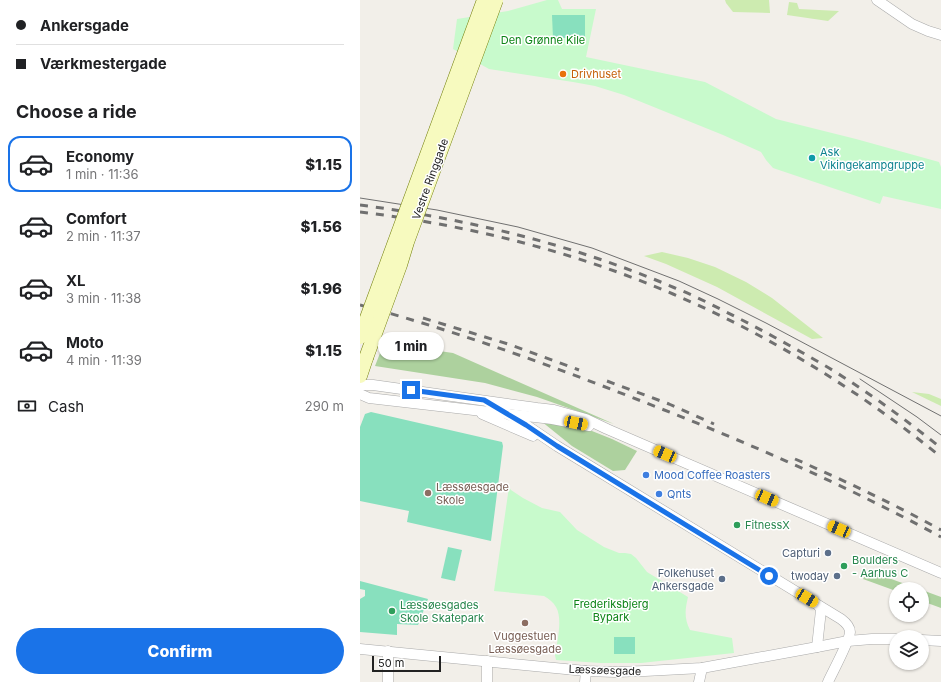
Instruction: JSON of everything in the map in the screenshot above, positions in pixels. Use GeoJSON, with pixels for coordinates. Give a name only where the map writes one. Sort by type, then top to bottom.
{"type":"FeatureCollection","features":[{"type":"Feature","properties":{"kind":"main road","name":"Vestre Ringgade"},"geometry":{"type":"LineString","coordinates":[[360,336],[484,0]]}},
{"type":"Feature","properties":{"kind":"main road","name":"Vestre Ringgade"},"geometry":{"type":"LineString","coordinates":[[360,376],[407,242],[496,0]]}},
{"type":"Feature","properties":{"kind":"street"},"geometry":{"type":"LineString","coordinates":[[880,1],[912,24],[941,35]]}},
{"type":"Feature","properties":{"kind":"street"},"geometry":{"type":"LineString","coordinates":[[360,385],[373,385],[554,410],[586,419],[941,573]]}},
{"type":"Feature","properties":{"kind":"street"},"geometry":{"type":"LineString","coordinates":[[360,394],[370,398],[552,419],[607,429]]}},
{"type":"Feature","properties":{"kind":"street"},"geometry":{"type":"LineString","coordinates":[[484,400],[846,623],[850,632],[848,640],[828,682]]}},
{"type":"Feature","properties":{"kind":"street"},"geometry":{"type":"LineString","coordinates":[[471,409],[557,446]]}},
{"type":"Feature","properties":{"kind":"street"},"geometry":{"type":"LineString","coordinates":[[817,647],[821,610],[819,606]]}},
{"type":"Feature","properties":{"kind":"street","name":"Læssøesgade"},"geometry":{"type":"LineString","coordinates":[[360,648],[586,671],[630,672],[702,668],[848,640],[889,640]]}},
{"type":"Feature","properties":{"kind":"street"},"geometry":{"type":"LineString","coordinates":[[929,640],[941,641]]}},
{"type":"Feature","properties":{"kind":"street"},"geometry":{"type":"LineString","coordinates":[[388,651],[388,682]]}},
{"type":"Feature","properties":{"kind":"street"},"geometry":{"type":"LineString","coordinates":[[487,661],[487,682]]}},
{"type":"Feature","properties":{"kind":"street"},"geometry":{"type":"LineString","coordinates":[[699,682],[702,668]]}},
{"type":"Feature","properties":{"kind":"street"},"geometry":{"type":"LineString","coordinates":[[585,682],[586,671]]}},
{"type":"Feature","properties":{"kind":"green space","name":"Den Grønne Kile"},"geometry":{"type":"Polygon","coordinates":[[[547,0],[558,0],[562,9],[596,9],[586,57],[705,82],[776,119],[939,162],[941,167],[941,209],[883,196],[880,204],[773,168],[761,152],[624,95],[595,86],[489,69],[453,49],[457,19],[508,11],[547,0]]]}},
{"type":"Feature","properties":{"kind":"green space"},"geometry":{"type":"Polygon","coordinates":[[[725,0],[769,0],[770,13],[733,12],[725,0]]]}},
{"type":"Feature","properties":{"kind":"green space"},"geometry":{"type":"Polygon","coordinates":[[[789,2],[797,3],[799,9],[839,11],[828,21],[787,15],[789,2]]]}},
{"type":"Feature","properties":{"kind":"green space"},"geometry":{"type":"Polygon","coordinates":[[[552,15],[585,15],[585,38],[553,38],[552,15]]]}},
{"type":"Feature","properties":{"kind":"green space"},"geometry":{"type":"Polygon","coordinates":[[[662,252],[688,258],[715,267],[746,282],[772,298],[823,338],[812,339],[717,287],[666,264],[644,256],[662,252]]]}},
{"type":"Feature","properties":{"kind":"green space"},"geometry":{"type":"Polygon","coordinates":[[[384,343],[453,353],[614,424],[537,397],[485,383],[375,366],[384,343]]]}},
{"type":"Feature","properties":{"kind":"green space"},"geometry":{"type":"Polygon","coordinates":[[[912,392],[929,394],[941,399],[941,406],[912,392]]]}},
{"type":"Feature","properties":{"kind":"green space"},"geometry":{"type":"Polygon","coordinates":[[[371,412],[502,442],[503,446],[491,541],[407,522],[409,511],[360,501],[360,427],[365,414],[371,412]]]}},
{"type":"Feature","properties":{"kind":"green space"},"geometry":{"type":"Polygon","coordinates":[[[541,421],[592,431],[637,451],[625,470],[613,471],[572,446],[541,421]]]}},
{"type":"Feature","properties":{"kind":"green space","name":"Frederiksbjerg Bypark"},"geometry":{"type":"Polygon","coordinates":[[[509,487],[523,498],[542,508],[560,512],[577,530],[604,547],[619,553],[631,554],[647,572],[688,597],[686,614],[690,630],[732,638],[734,653],[641,663],[601,663],[556,660],[555,655],[559,631],[559,618],[554,604],[544,596],[494,591],[509,487]]]}},
{"type":"Feature","properties":{"kind":"green space"},"geometry":{"type":"Polygon","coordinates":[[[448,547],[462,550],[455,581],[441,578],[448,547]]]}},
{"type":"Feature","properties":{"kind":"green space"},"geometry":{"type":"Polygon","coordinates":[[[869,571],[900,582],[889,582],[889,588],[863,579],[869,571]]]}},
{"type":"Feature","properties":{"kind":"green space","name":"Læssøesgades Skole Skatepark"},"geometry":{"type":"Polygon","coordinates":[[[360,581],[428,599],[418,625],[397,624],[397,635],[360,632],[360,599],[365,596],[365,590],[360,589],[360,581]]]}},
{"type":"Feature","properties":{"kind":"green space"},"geometry":{"type":"Polygon","coordinates":[[[929,593],[941,597],[941,608],[929,604],[929,593]]]}},
{"type":"Feature","properties":{"kind":"green space"},"geometry":{"type":"Polygon","coordinates":[[[614,637],[635,637],[635,654],[614,654],[614,637]]]}},
{"type":"Feature","properties":{"kind":"tram line"},"geometry":{"type":"LineString","coordinates":[[360,198],[437,210],[518,227],[592,248],[679,281],[718,299],[941,416]]}},
{"type":"Feature","properties":{"kind":"tram line"},"geometry":{"type":"LineString","coordinates":[[860,379],[941,435]]}},
{"type":"Feature","properties":{"kind":"railway"},"geometry":{"type":"LineString","coordinates":[[360,205],[441,218],[520,236],[599,259],[684,292],[709,303],[786,343],[829,368],[886,406],[941,448]]}},
{"type":"Feature","properties":{"kind":"railway"},"geometry":{"type":"LineString","coordinates":[[360,212],[440,224],[519,242],[597,265],[673,294],[744,327],[813,366],[878,409],[941,457]]}},
{"type":"Feature","properties":{"kind":"railway"},"geometry":{"type":"LineString","coordinates":[[360,305],[497,347],[564,371],[671,413],[789,462],[866,498],[941,537]]}},
{"type":"Feature","properties":{"kind":"railway"},"geometry":{"type":"LineString","coordinates":[[423,318],[508,344],[579,370]]}},
{"type":"Feature","properties":{"kind":"railway"},"geometry":{"type":"LineString","coordinates":[[607,381],[669,404],[714,424]]}},
{"type":"Feature","properties":{"kind":"railway"},"geometry":{"type":"LineString","coordinates":[[795,459],[869,493],[941,530]]}},
{"type":"Feature","properties":{"kind":"place","name":"Drivhuset"},"geometry":{"type":"Point","coordinates":[563,74]}},
{"type":"Feature","properties":{"kind":"place","name":"Ask Vikingekampgruppe"},"geometry":{"type":"Point","coordinates":[812,158]}},
{"type":"Feature","properties":{"kind":"place","name":"Mood Coffee Roasters"},"geometry":{"type":"Point","coordinates":[646,475]}},
{"type":"Feature","properties":{"kind":"place","name":"Læssøesgade Skole"},"geometry":{"type":"Point","coordinates":[428,493]}},
{"type":"Feature","properties":{"kind":"place","name":"Qnts"},"geometry":{"type":"Point","coordinates":[659,494]}},
{"type":"Feature","properties":{"kind":"place","name":"FitnessX"},"geometry":{"type":"Point","coordinates":[737,525]}},
{"type":"Feature","properties":{"kind":"place","name":"Capturi"},"geometry":{"type":"Point","coordinates":[828,553]}},
{"type":"Feature","properties":{"kind":"place","name":"Boulders - Aarhus C"},"geometry":{"type":"Point","coordinates":[844,566]}},
{"type":"Feature","properties":{"kind":"place","name":"twoday"},"geometry":{"type":"Point","coordinates":[837,576]}},
{"type":"Feature","properties":{"kind":"place","name":"Folkehuset Ankersgade"},"geometry":{"type":"Point","coordinates":[722,579]}},
{"type":"Feature","properties":{"kind":"place","name":"Læssøesgades Skole Skatepark"},"geometry":{"type":"Point","coordinates":[392,611]}},
{"type":"Feature","properties":{"kind":"place","name":"Vuggestuen Læssøesgade"},"geometry":{"type":"Point","coordinates":[525,623]}},
{"type":"Feature","properties":{"kind":"route"},"geometry":{"type":"LineString","coordinates":[[411,390],[484,400],[769,576]]}}]}
